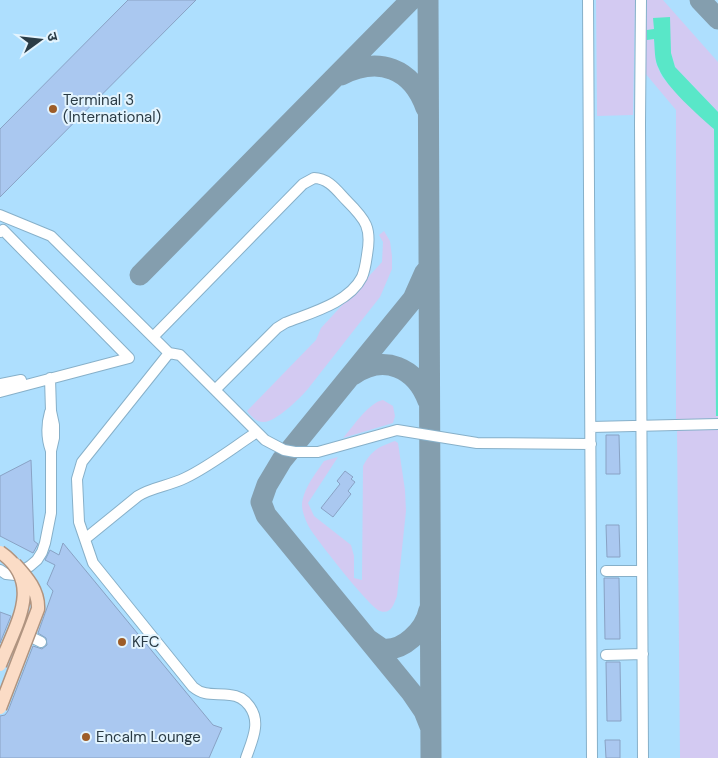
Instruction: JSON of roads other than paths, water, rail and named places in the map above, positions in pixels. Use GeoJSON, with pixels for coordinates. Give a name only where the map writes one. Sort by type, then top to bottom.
{"type":"FeatureCollection","features":[{"type":"Feature","properties":{"kind":"main road"},"geometry":{"type":"LineString","coordinates":[[0,552],[26,576],[37,597],[37,616],[0,708]]}},
{"type":"Feature","properties":{"kind":"main road"},"geometry":{"type":"LineString","coordinates":[[0,665],[24,601],[23,580],[15,564]]}},
{"type":"Feature","properties":{"kind":"lane"},"geometry":{"type":"LineString","coordinates":[[588,0],[592,758]]}},
{"type":"Feature","properties":{"kind":"lane"},"geometry":{"type":"LineString","coordinates":[[641,0],[643,758]]}},
{"type":"Feature","properties":{"kind":"lane"},"geometry":{"type":"LineString","coordinates":[[153,337],[303,184],[314,178],[326,180],[361,215],[368,227],[369,244],[361,279],[344,298],[277,328],[215,390]]}},
{"type":"Feature","properties":{"kind":"lane"},"geometry":{"type":"LineString","coordinates":[[0,215],[51,236],[169,353],[180,355],[257,432],[273,445],[295,452],[318,452],[397,430],[478,442],[591,444]]}},
{"type":"Feature","properties":{"kind":"lane"},"geometry":{"type":"LineString","coordinates":[[0,232],[2,230],[129,358],[0,392]]}},
{"type":"Feature","properties":{"kind":"lane"},"geometry":{"type":"LineString","coordinates":[[169,353],[82,462],[77,479],[79,522],[96,569],[193,687],[205,694],[236,696],[250,707],[255,718],[255,730],[246,758]]}},
{"type":"Feature","properties":{"kind":"lane"},"geometry":{"type":"LineString","coordinates":[[0,384],[32,377]]}},
{"type":"Feature","properties":{"kind":"lane"},"geometry":{"type":"LineString","coordinates":[[0,570],[6,574],[16,574],[37,560],[42,552],[51,513],[50,451],[54,432],[50,378]]}},
{"type":"Feature","properties":{"kind":"lane"},"geometry":{"type":"LineString","coordinates":[[591,427],[718,424]]}},
{"type":"Feature","properties":{"kind":"lane"},"geometry":{"type":"LineString","coordinates":[[85,539],[138,496],[153,488],[175,482],[197,472],[257,432]]}},
{"type":"Feature","properties":{"kind":"lane"},"geometry":{"type":"LineString","coordinates":[[606,571],[642,571]]}},
{"type":"Feature","properties":{"kind":"lane"},"geometry":{"type":"LineString","coordinates":[[29,636],[41,642]]}},
{"type":"Feature","properties":{"kind":"lane"},"geometry":{"type":"LineString","coordinates":[[606,654],[643,654]]}},
{"type":"Feature","properties":{"kind":"place","name":"Terminal 3 (International)"},"geometry":{"type":"Point","coordinates":[53,109]}},
{"type":"Feature","properties":{"kind":"place","name":"KFC"},"geometry":{"type":"Point","coordinates":[122,642]}},
{"type":"Feature","properties":{"kind":"place","name":"Encalm Lounge"},"geometry":{"type":"Point","coordinates":[86,737]}}]}
